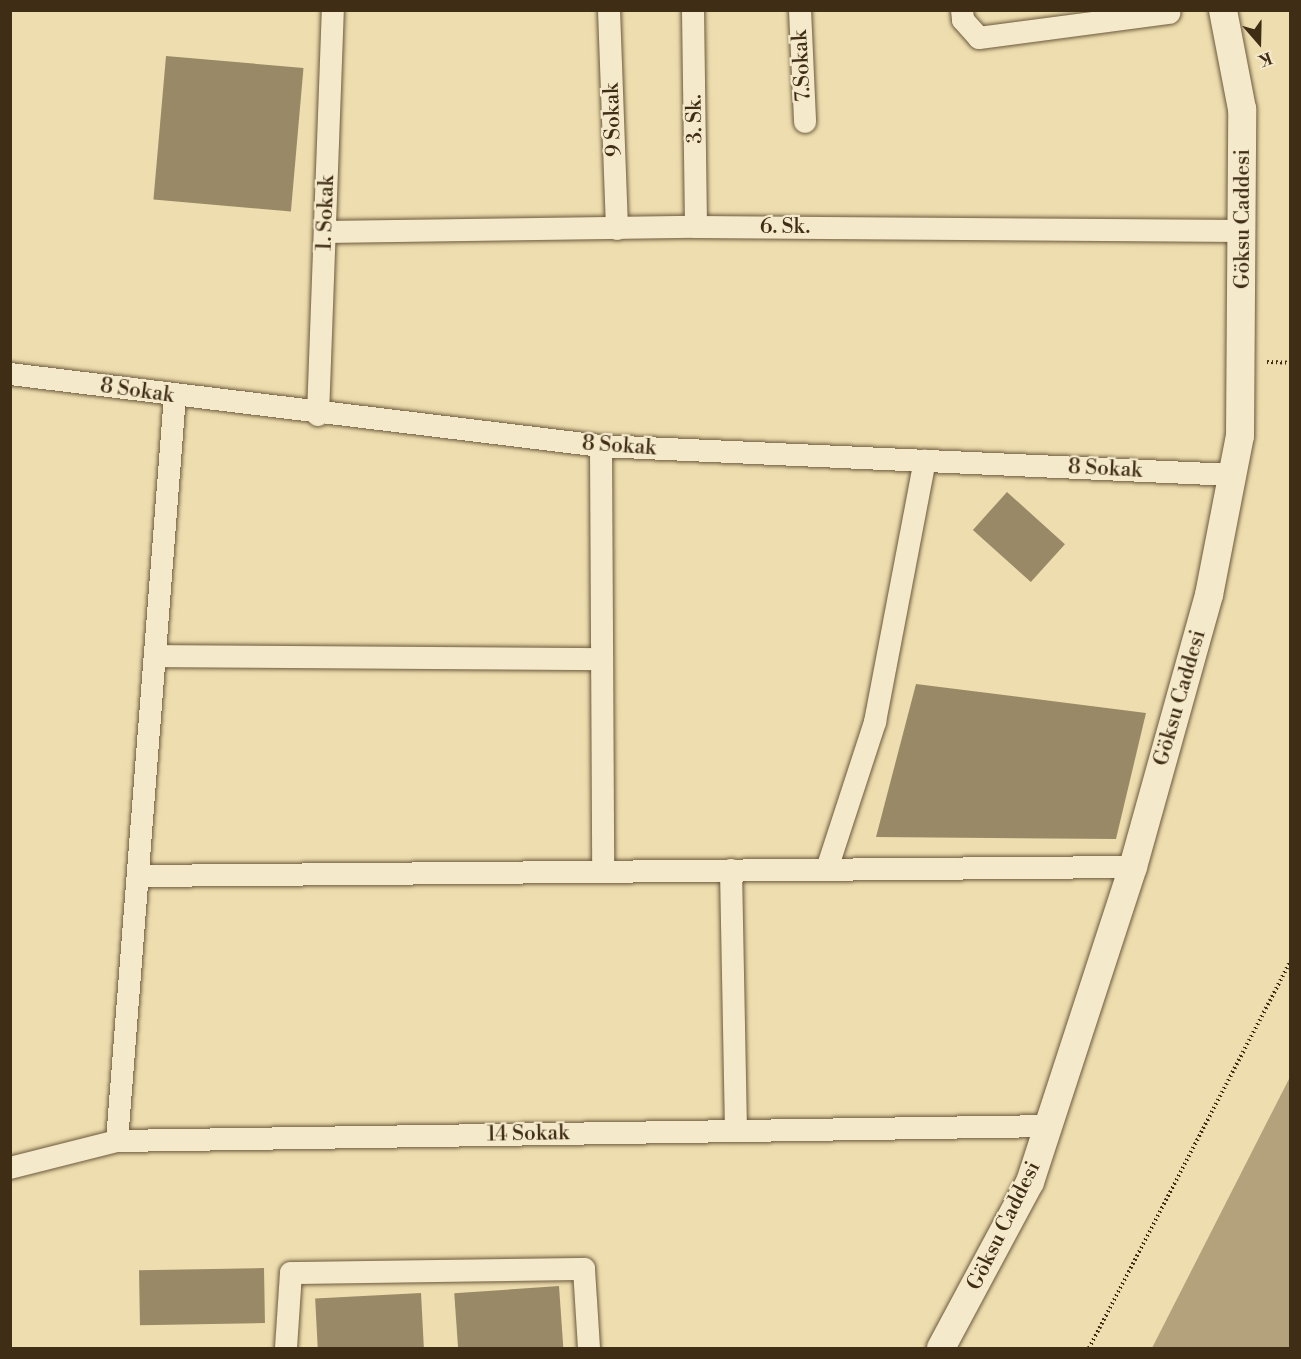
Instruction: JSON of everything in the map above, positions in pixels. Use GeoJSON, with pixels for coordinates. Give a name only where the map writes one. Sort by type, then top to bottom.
{"type":"FeatureCollection","features":[{"type":"Feature","properties":{"kind":"street","name":"1. Sokak"},"geometry":{"type":"LineString","coordinates":[[318,415],[333,10]]}},
{"type":"Feature","properties":{"kind":"street","name":"9 Sokak"},"geometry":{"type":"LineString","coordinates":[[609,10],[617,229]]}},
{"type":"Feature","properties":{"kind":"street","name":"3. Sk."},"geometry":{"type":"LineString","coordinates":[[693,10],[696,227]]}},
{"type":"Feature","properties":{"kind":"street","name":"7.Sokak"},"geometry":{"type":"LineString","coordinates":[[800,10],[805,122]]}},
{"type":"Feature","properties":{"kind":"street"},"geometry":{"type":"LineString","coordinates":[[962,10],[963,20],[979,38],[1169,13]]}},
{"type":"Feature","properties":{"kind":"street","name":"Göksu Caddesi"},"geometry":{"type":"LineString","coordinates":[[941,1348],[1030,1182],[1133,867],[1209,595],[1240,436],[1244,231],[1242,109],[1222,10]]}},
{"type":"Feature","properties":{"kind":"street","name":"6. Sk."},"geometry":{"type":"LineString","coordinates":[[325,232],[696,227],[1244,231]]}},
{"type":"Feature","properties":{"kind":"street","name":"8 Sokak"},"geometry":{"type":"LineString","coordinates":[[10,374],[318,415],[601,446],[1232,475]]}},
{"type":"Feature","properties":{"kind":"street"},"geometry":{"type":"LineString","coordinates":[[117,1141],[176,396]]}},
{"type":"Feature","properties":{"kind":"street"},"geometry":{"type":"LineString","coordinates":[[601,446],[603,872]]}},
{"type":"Feature","properties":{"kind":"street"},"geometry":{"type":"LineString","coordinates":[[827,870],[875,722],[925,461]]}},
{"type":"Feature","properties":{"kind":"street"},"geometry":{"type":"LineString","coordinates":[[155,656],[602,659]]}},
{"type":"Feature","properties":{"kind":"street"},"geometry":{"type":"LineString","coordinates":[[138,876],[1133,867]]}},
{"type":"Feature","properties":{"kind":"street"},"geometry":{"type":"LineString","coordinates":[[731,870],[736,1131]]}},
{"type":"Feature","properties":{"kind":"street","name":"14 Sokak"},"geometry":{"type":"LineString","coordinates":[[10,1168],[117,1141],[1048,1126]]}},
{"type":"Feature","properties":{"kind":"street"},"geometry":{"type":"LineString","coordinates":[[286,1348],[291,1273],[584,1269],[589,1348]]}},
{"type":"Feature","properties":{"kind":"path"},"geometry":{"type":"LineString","coordinates":[[1089,1348],[1290,962]]}},
{"type":"Feature","properties":{"kind":"shaded area"},"geometry":{"type":"Polygon","coordinates":[[[1290,1077],[1290,1348],[1152,1348],[1290,1077]]]}},
{"type":"Feature","properties":{"kind":"building"},"geometry":{"type":"Polygon","coordinates":[[[166,56],[303,68],[291,211],[153,199],[166,56]]]}},
{"type":"Feature","properties":{"kind":"building"},"geometry":{"type":"Polygon","coordinates":[[[1007,492],[1065,544],[1031,582],[973,530],[1007,492]]]}},
{"type":"Feature","properties":{"kind":"building"},"geometry":{"type":"Polygon","coordinates":[[[916,684],[1146,713],[1116,839],[876,837],[916,684]]]}},
{"type":"Feature","properties":{"kind":"building"},"geometry":{"type":"Polygon","coordinates":[[[264,1268],[265,1323],[140,1325],[139,1270],[264,1268]]]}},
{"type":"Feature","properties":{"kind":"building"},"geometry":{"type":"Polygon","coordinates":[[[559,1286],[563,1348],[458,1348],[454,1293],[559,1286]]]}},
{"type":"Feature","properties":{"kind":"building"},"geometry":{"type":"Polygon","coordinates":[[[421,1293],[424,1348],[318,1348],[315,1299],[421,1293]]]}}]}
